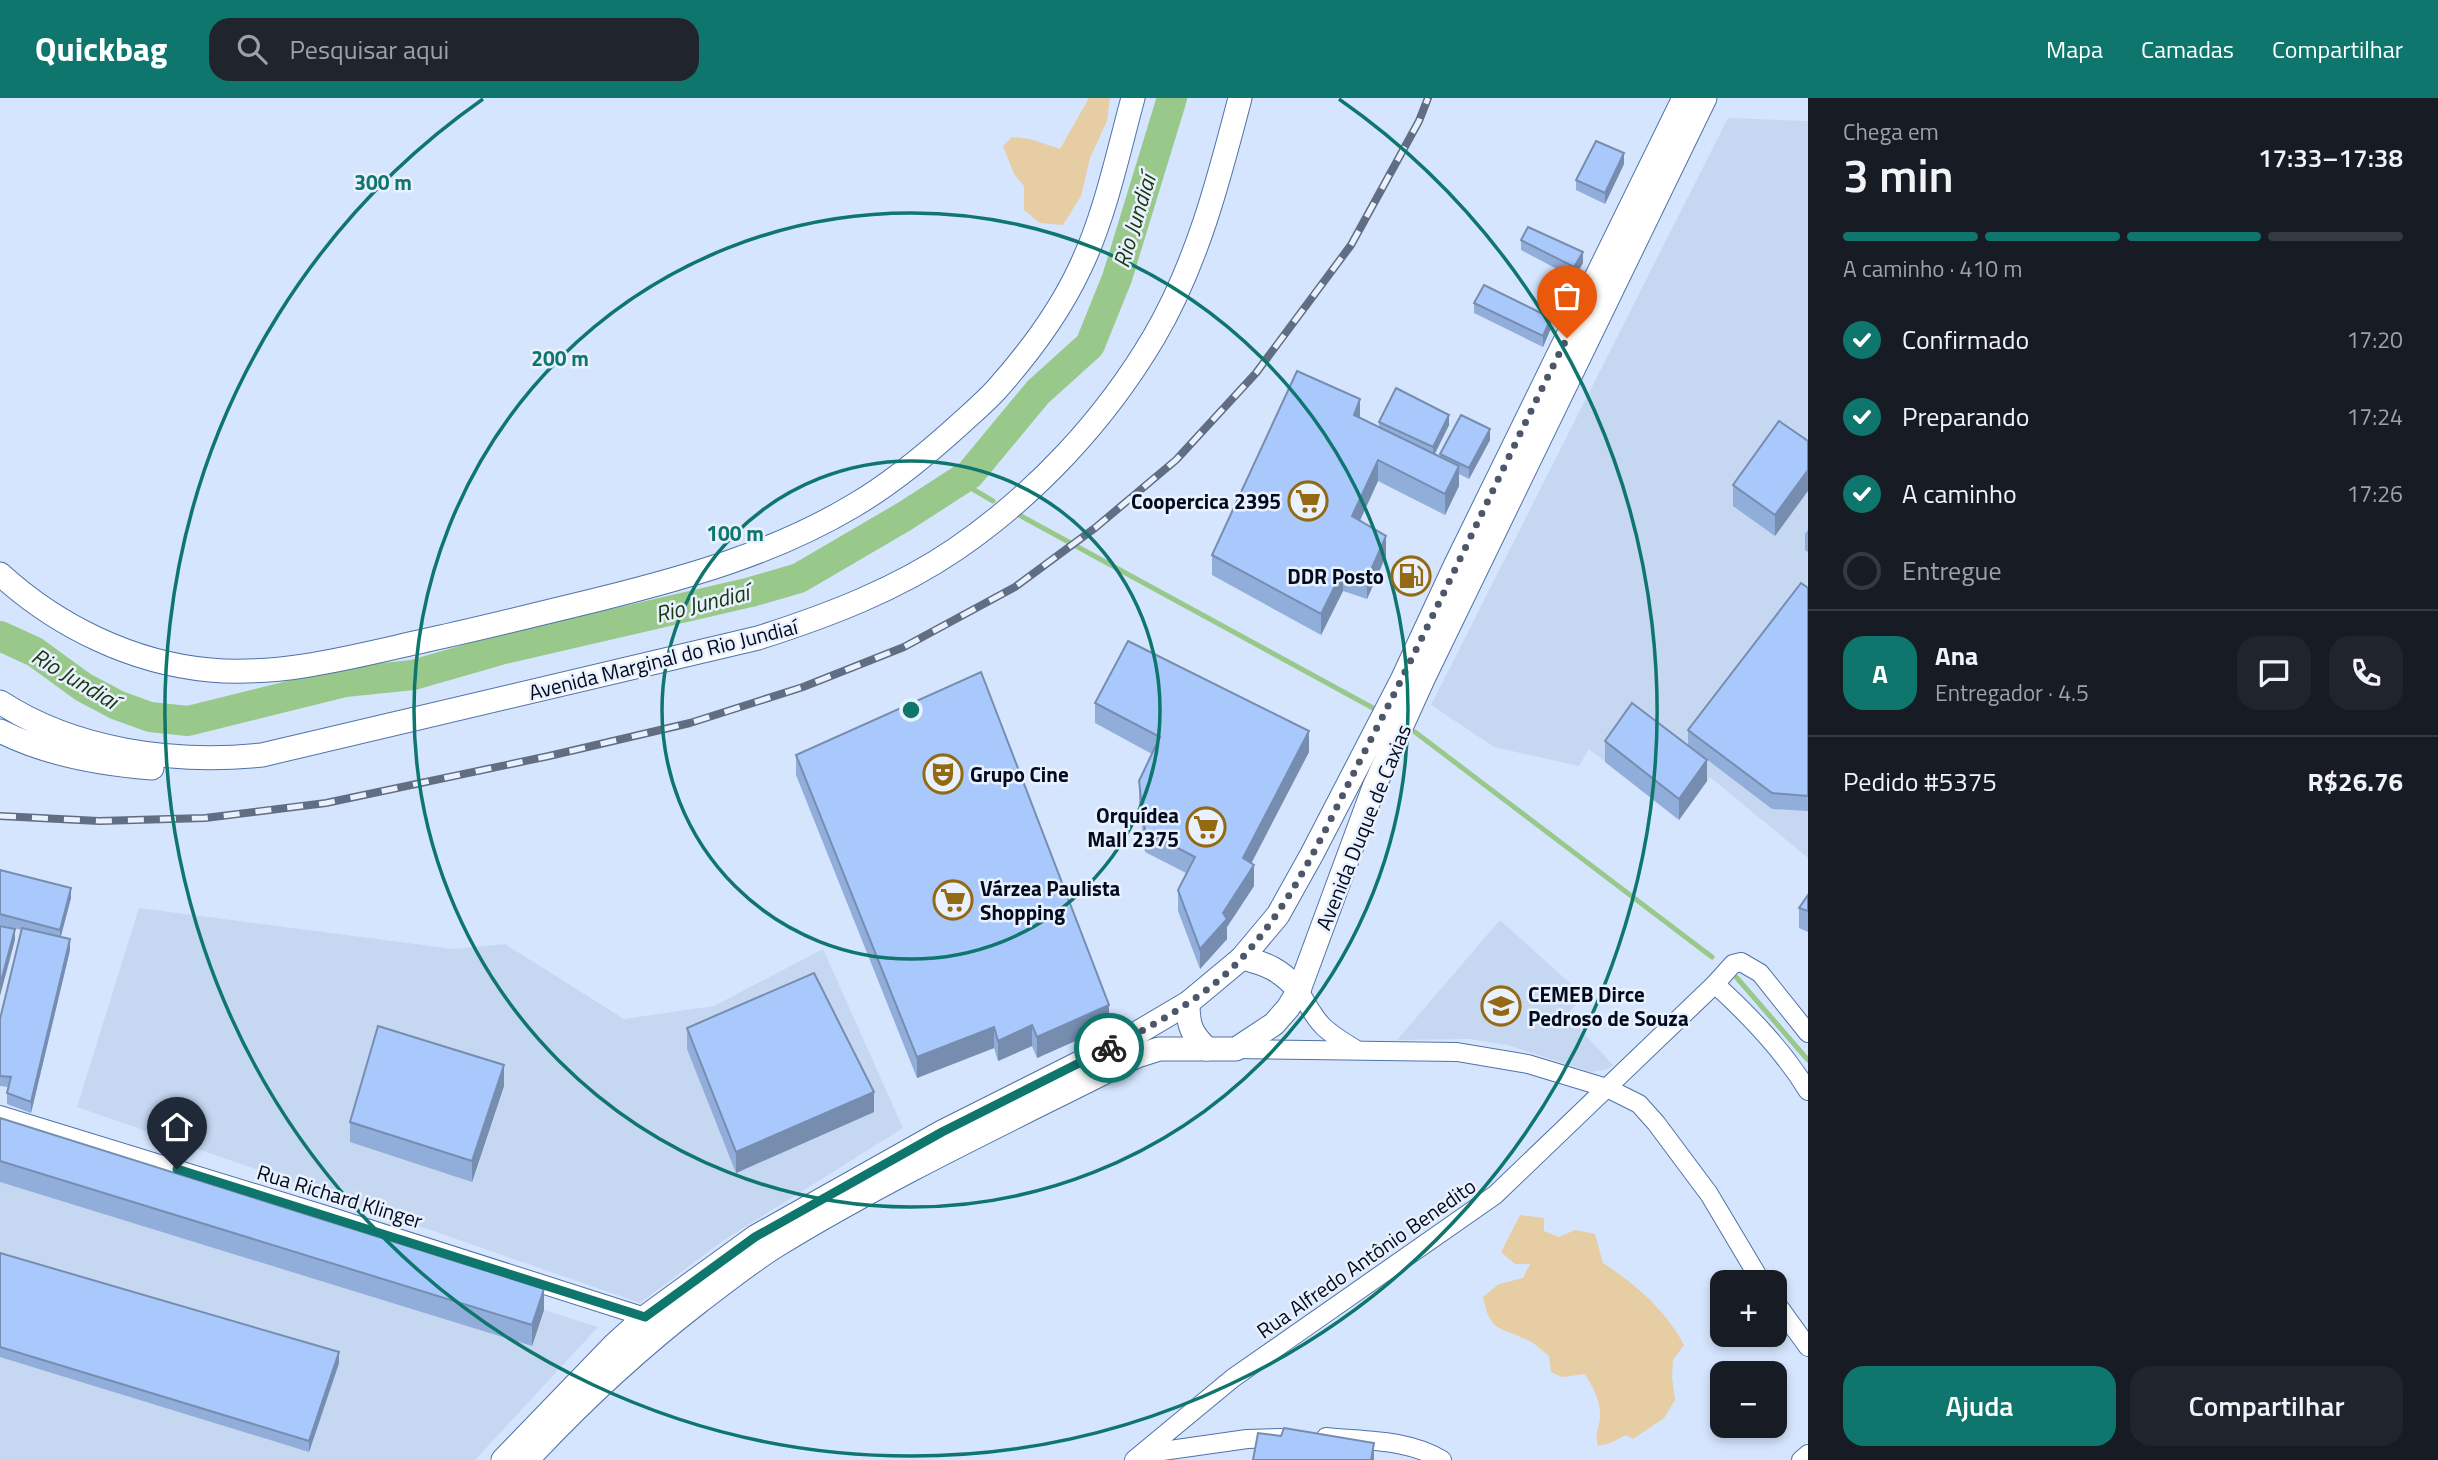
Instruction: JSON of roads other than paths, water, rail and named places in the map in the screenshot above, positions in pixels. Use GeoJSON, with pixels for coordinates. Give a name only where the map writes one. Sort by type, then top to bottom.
{"type":"FeatureCollection","features":[{"type":"Feature","properties":{"kind":"main road"},"geometry":{"type":"LineString","coordinates":[[0,574],[65,624],[111,645],[158,660],[208,670],[254,671],[335,660],[492,625],[689,576],[747,557],[797,536],[855,506],[926,455],[995,392],[1046,328],[1081,266],[1111,184],[1133,98]]}},
{"type":"Feature","properties":{"kind":"main road","name":"Avenida Marginal do Rio Jundiaí"},"geometry":{"type":"LineString","coordinates":[[0,702],[44,724],[93,742],[151,754],[225,759],[262,755],[758,638],[824,617],[901,581],[956,549],[1012,505],[1073,447],[1116,396],[1155,336],[1183,278],[1217,188],[1240,98]]}},
{"type":"Feature","properties":{"kind":"main road","name":"Avenida Duque de Caxias"},"geometry":{"type":"LineString","coordinates":[[527,1460],[652,1326],[755,1237],[942,1132],[1127,1039],[1188,1003],[1242,958],[1278,915],[1402,680],[1459,557],[1684,98]]}},
{"type":"Feature","properties":{"kind":"main road","name":"Avenida Duque de Caxias"},"geometry":{"type":"LineString","coordinates":[[1299,990],[1374,787],[1424,677],[1705,98]]}},
{"type":"Feature","properties":{"kind":"main road"},"geometry":{"type":"LineString","coordinates":[[0,731],[39,747],[77,758],[113,764],[191,769],[225,759]]}},
{"type":"Feature","properties":{"kind":"main road"},"geometry":{"type":"LineString","coordinates":[[1236,1049],[1274,1024],[1299,990],[1286,976],[1268,964],[1242,958]]}},
{"type":"Feature","properties":{"kind":"main road"},"geometry":{"type":"LineString","coordinates":[[1188,1003],[1188,1021],[1194,1036],[1207,1049]]}},
{"type":"Feature","properties":{"kind":"main road","name":"Avenida Duque de Caxias"},"geometry":{"type":"LineString","coordinates":[[503,1460],[615,1344],[652,1326],[775,1247],[952,1150],[1137,1056],[1159,1049],[1236,1049]]}},
{"type":"Feature","properties":{"kind":"street","name":"Rua Alfredo Antônio Benedito"},"geometry":{"type":"LineString","coordinates":[[1138,1457],[1233,1378],[1495,1195],[1715,984],[1732,964],[1748,964],[1760,973],[1806,1027]]}},
{"type":"Feature","properties":{"kind":"street"},"geometry":{"type":"LineString","coordinates":[[1715,984],[1751,1017],[1794,1068],[1808,1091]]}},
{"type":"Feature","properties":{"kind":"street"},"geometry":{"type":"LineString","coordinates":[[1299,990],[1325,1031],[1357,1050]]}},
{"type":"Feature","properties":{"kind":"street"},"geometry":{"type":"LineString","coordinates":[[1236,1049],[1457,1052],[1528,1064],[1607,1088],[1639,1104],[1656,1123],[1709,1194],[1754,1270]]}},
{"type":"Feature","properties":{"kind":"street","name":"Rua Richard Klinger"},"geometry":{"type":"LineString","coordinates":[[0,1115],[329,1216],[652,1326]]}},
{"type":"Feature","properties":{"kind":"street"},"geometry":{"type":"LineString","coordinates":[[1787,1317],[1806,1341]]}},
{"type":"Feature","properties":{"kind":"street"},"geometry":{"type":"LineString","coordinates":[[1138,1457],[1247,1439],[1308,1436],[1403,1452],[1428,1451],[1442,1460]]}},
{"type":"Feature","properties":{"kind":"street"},"geometry":{"type":"LineString","coordinates":[[1801,1460],[1808,1454]]}},
{"type":"Feature","properties":{"kind":"waterway","name":"Rio Jundiaí"},"geometry":{"type":"LineString","coordinates":[[0,636],[35,652],[83,687],[117,705],[150,717],[188,721],[345,682],[413,675],[500,650],[751,592],[799,578],[905,516],[970,474],[1038,392],[1090,345],[1117,278],[1172,98]]}},
{"type":"Feature","properties":{"kind":"waterway"},"geometry":{"type":"LineString","coordinates":[[959,481],[993,501]]}},
{"type":"Feature","properties":{"kind":"waterway"},"geometry":{"type":"LineString","coordinates":[[1021,516],[1373,708]]}},
{"type":"Feature","properties":{"kind":"waterway"},"geometry":{"type":"LineString","coordinates":[[1415,732],[1712,957]]}},
{"type":"Feature","properties":{"kind":"waterway"},"geometry":{"type":"LineString","coordinates":[[1737,978],[1808,1060]]}},
{"type":"Feature","properties":{"kind":"railway"},"geometry":{"type":"LineString","coordinates":[[0,816],[99,821],[205,818],[326,803],[690,723],[803,687],[904,647],[1015,587],[1095,528],[1176,460],[1256,373],[1351,245],[1419,121],[1428,98]]}},
{"type":"Feature","properties":{"kind":"place","name":"Coopercica 2395"},"geometry":{"type":"Point","coordinates":[1308,501]}},
{"type":"Feature","properties":{"kind":"place","name":"DDR Posto"},"geometry":{"type":"Point","coordinates":[1411,576]}},
{"type":"Feature","properties":{"kind":"place","name":"Grupo Cine"},"geometry":{"type":"Point","coordinates":[943,774]}},
{"type":"Feature","properties":{"kind":"place","name":"Orquídea Mall 2375"},"geometry":{"type":"Point","coordinates":[1206,827]}},
{"type":"Feature","properties":{"kind":"place","name":"Várzea Paulista Shopping"},"geometry":{"type":"Point","coordinates":[953,900]}},
{"type":"Feature","properties":{"kind":"place","name":"CEMEB Dirce Pedroso de Souza"},"geometry":{"type":"Point","coordinates":[1501,1006]}}]}
